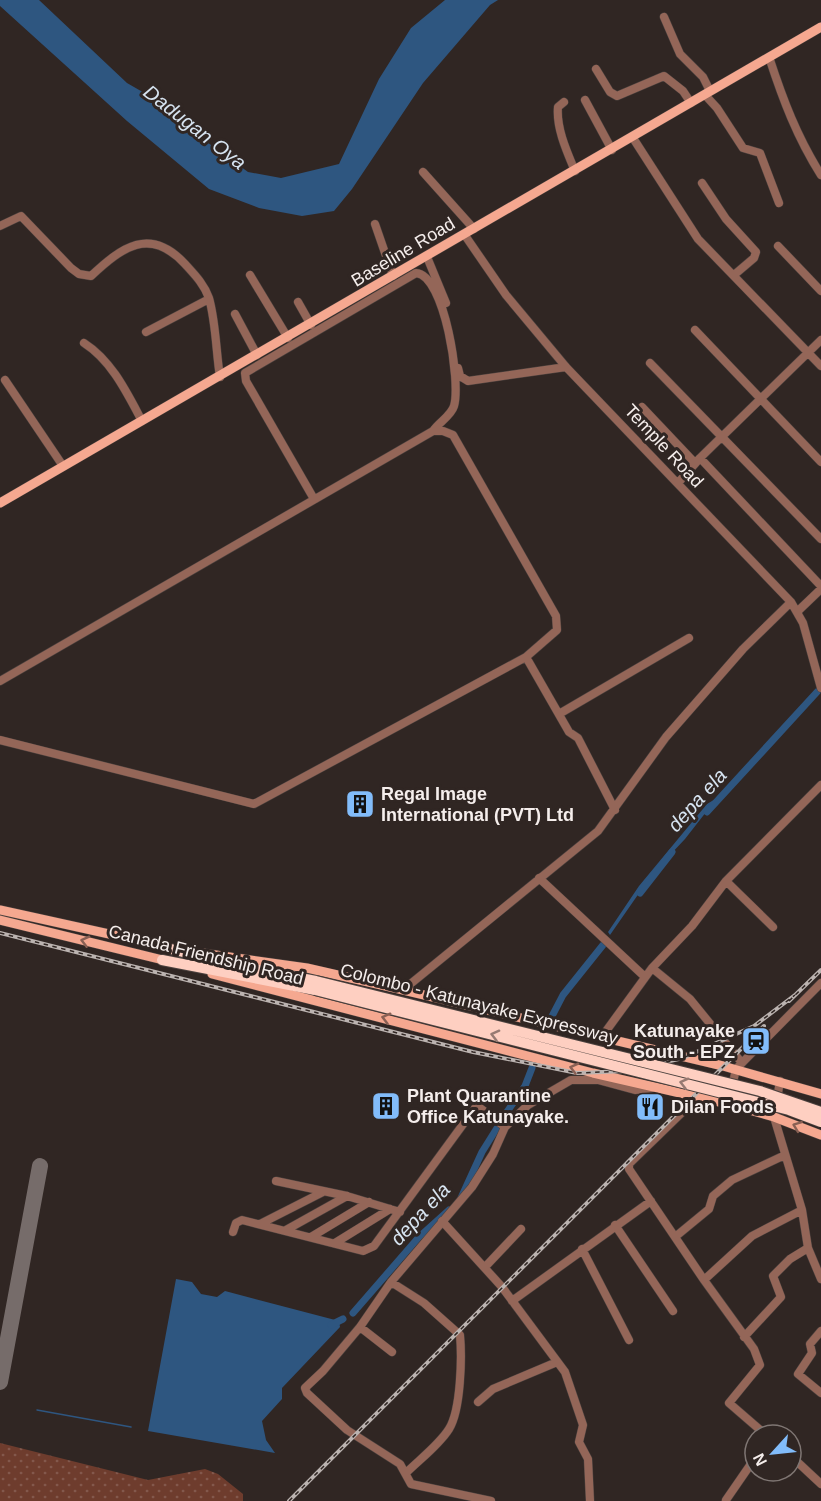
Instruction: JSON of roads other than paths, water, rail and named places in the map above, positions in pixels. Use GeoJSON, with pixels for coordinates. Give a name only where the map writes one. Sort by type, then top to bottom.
{"type":"FeatureCollection","features":[{"type":"Feature","properties":{"kind":"highway","name":"Colombo - Katunayake Expressway"},"geometry":{"type":"LineString","coordinates":[[163,947],[760,1091],[821,1112]]}},
{"type":"Feature","properties":{"kind":"highway","name":"Colombo - Katunayake Expressway"},"geometry":{"type":"LineString","coordinates":[[162,960],[315,985],[789,1110],[821,1122]]}},
{"type":"Feature","properties":{"kind":"main road","name":"Baseline Road"},"geometry":{"type":"LineString","coordinates":[[0,503],[311,325],[821,27]]}},
{"type":"Feature","properties":{"kind":"main road","name":"Canada Friendship Road"},"geometry":{"type":"LineString","coordinates":[[0,910],[163,947],[307,969],[403,990],[601,1038],[739,1066],[821,1094]]}},
{"type":"Feature","properties":{"kind":"main road","name":"Canada Friendship Road"},"geometry":{"type":"LineString","coordinates":[[0,920],[653,1087],[728,1104],[774,1117],[821,1135]]}},
{"type":"Feature","properties":{"kind":"street"},"geometry":{"type":"LineString","coordinates":[[664,17],[680,54],[703,77],[708,93],[743,147],[760,153],[779,203]]}},
{"type":"Feature","properties":{"kind":"street"},"geometry":{"type":"LineString","coordinates":[[769,57],[788,116],[802,145],[821,175]]}},
{"type":"Feature","properties":{"kind":"street"},"geometry":{"type":"LineString","coordinates":[[597,69],[610,92],[617,96],[664,76],[683,92],[691,103]]}},
{"type":"Feature","properties":{"kind":"street"},"geometry":{"type":"LineString","coordinates":[[585,100],[612,150]]}},
{"type":"Feature","properties":{"kind":"street"},"geometry":{"type":"LineString","coordinates":[[564,102],[558,107],[558,115],[564,142],[575,171]]}},
{"type":"Feature","properties":{"kind":"street"},"geometry":{"type":"LineString","coordinates":[[633,138],[698,239],[821,366]]}},
{"type":"Feature","properties":{"kind":"street"},"geometry":{"type":"LineString","coordinates":[[423,172],[474,229]]}},
{"type":"Feature","properties":{"kind":"street"},"geometry":{"type":"LineString","coordinates":[[702,183],[726,219],[756,252],[754,258],[734,275]]}},
{"type":"Feature","properties":{"kind":"street"},"geometry":{"type":"LineString","coordinates":[[0,226],[21,216],[71,268],[79,274],[91,276],[111,258],[131,246],[148,242],[165,247],[179,257],[202,283],[209,299],[220,377]]}},
{"type":"Feature","properties":{"kind":"street"},"geometry":{"type":"LineString","coordinates":[[375,224],[393,276]]}},
{"type":"Feature","properties":{"kind":"street","name":"Temple Road"},"geometry":{"type":"LineString","coordinates":[[464,234],[506,295],[566,367],[791,602],[798,611],[821,688]]}},
{"type":"Feature","properties":{"kind":"street"},"geometry":{"type":"LineString","coordinates":[[778,246],[821,291]]}},
{"type":"Feature","properties":{"kind":"street"},"geometry":{"type":"LineString","coordinates":[[427,257],[448,309],[458,371],[463,380],[566,367]]}},
{"type":"Feature","properties":{"kind":"street"},"geometry":{"type":"LineString","coordinates":[[0,681],[434,431],[454,407],[455,380],[444,309],[429,279],[416,273],[245,373],[246,381],[314,499]]}},
{"type":"Feature","properties":{"kind":"street"},"geometry":{"type":"LineString","coordinates":[[250,275],[288,338]]}},
{"type":"Feature","properties":{"kind":"street"},"geometry":{"type":"LineString","coordinates":[[146,332],[209,299]]}},
{"type":"Feature","properties":{"kind":"street"},"geometry":{"type":"LineString","coordinates":[[298,302],[311,325]]}},
{"type":"Feature","properties":{"kind":"street"},"geometry":{"type":"LineString","coordinates":[[235,314],[257,355]]}},
{"type":"Feature","properties":{"kind":"street"},"geometry":{"type":"LineString","coordinates":[[695,330],[821,462]]}},
{"type":"Feature","properties":{"kind":"street"},"geometry":{"type":"LineString","coordinates":[[678,483],[698,460],[821,340]]}},
{"type":"Feature","properties":{"kind":"street"},"geometry":{"type":"LineString","coordinates":[[84,343],[98,352],[125,390],[142,421]]}},
{"type":"Feature","properties":{"kind":"street"},"geometry":{"type":"LineString","coordinates":[[650,363],[821,539]]}},
{"type":"Feature","properties":{"kind":"street"},"geometry":{"type":"LineString","coordinates":[[5,380],[63,466]]}},
{"type":"Feature","properties":{"kind":"street"},"geometry":{"type":"LineString","coordinates":[[642,407],[698,460],[821,587],[798,611]]}},
{"type":"Feature","properties":{"kind":"street"},"geometry":{"type":"LineString","coordinates":[[0,740],[254,804],[526,657],[557,630],[555,616],[453,435],[444,431],[434,431]]}},
{"type":"Feature","properties":{"kind":"street"},"geometry":{"type":"LineString","coordinates":[[403,990],[598,831],[666,737],[743,649],[791,602]]}},
{"type":"Feature","properties":{"kind":"street"},"geometry":{"type":"LineString","coordinates":[[559,714],[689,638]]}},
{"type":"Feature","properties":{"kind":"street"},"geometry":{"type":"LineString","coordinates":[[526,657],[569,732],[578,738],[615,810]]}},
{"type":"Feature","properties":{"kind":"street"},"geometry":{"type":"LineString","coordinates":[[601,1038],[652,968],[692,926],[726,881],[821,786]]}},
{"type":"Feature","properties":{"kind":"street"},"geometry":{"type":"LineString","coordinates":[[538,878],[645,977]]}},
{"type":"Feature","properties":{"kind":"street"},"geometry":{"type":"LineString","coordinates":[[726,881],[773,927]]}},
{"type":"Feature","properties":{"kind":"street"},"geometry":{"type":"LineString","coordinates":[[652,968],[690,999],[739,1066]]}},
{"type":"Feature","properties":{"kind":"street"},"geometry":{"type":"LineString","coordinates":[[728,1104],[739,1066],[821,982]]}},
{"type":"Feature","properties":{"kind":"street"},"geometry":{"type":"LineString","coordinates":[[491,1501],[411,1484],[400,1464],[347,1430],[307,1394],[305,1388],[323,1371],[360,1327],[391,1282],[472,1187],[493,1154],[505,1127],[543,1095],[571,1080],[598,1080],[635,1090],[653,1087]]}},
{"type":"Feature","properties":{"kind":"street"},"geometry":{"type":"LineString","coordinates":[[780,1081],[774,1117],[802,1210],[808,1248],[821,1279]]}},
{"type":"Feature","properties":{"kind":"street"},"geometry":{"type":"LineString","coordinates":[[697,1098],[629,1164],[629,1169],[754,1349],[760,1365],[729,1403],[752,1423]]}},
{"type":"Feature","properties":{"kind":"street"},"geometry":{"type":"LineString","coordinates":[[232,1232],[236,1223],[242,1220],[363,1251],[374,1246],[475,1108],[480,1108],[505,1127]]}},
{"type":"Feature","properties":{"kind":"street"},"geometry":{"type":"LineString","coordinates":[[675,1237],[709,1209],[713,1196],[732,1180],[785,1155]]}},
{"type":"Feature","properties":{"kind":"street"},"geometry":{"type":"LineString","coordinates":[[276,1181],[347,1196],[400,1212]]}},
{"type":"Feature","properties":{"kind":"street"},"geometry":{"type":"LineString","coordinates":[[260,1224],[323,1191]]}},
{"type":"Feature","properties":{"kind":"street"},"geometry":{"type":"LineString","coordinates":[[286,1230],[347,1196]]}},
{"type":"Feature","properties":{"kind":"street"},"geometry":{"type":"LineString","coordinates":[[512,1301],[651,1201]]}},
{"type":"Feature","properties":{"kind":"street"},"geometry":{"type":"LineString","coordinates":[[311,1237],[369,1202]]}},
{"type":"Feature","properties":{"kind":"street"},"geometry":{"type":"LineString","coordinates":[[335,1243],[390,1209]]}},
{"type":"Feature","properties":{"kind":"street"},"geometry":{"type":"LineString","coordinates":[[704,1280],[752,1236],[802,1210]]}},
{"type":"Feature","properties":{"kind":"street"},"geometry":{"type":"LineString","coordinates":[[442,1221],[512,1301],[565,1372],[583,1425],[579,1442],[588,1459],[590,1501]]}},
{"type":"Feature","properties":{"kind":"street"},"geometry":{"type":"LineString","coordinates":[[615,1225],[673,1311]]}},
{"type":"Feature","properties":{"kind":"street"},"geometry":{"type":"LineString","coordinates":[[485,1268],[521,1229]]}},
{"type":"Feature","properties":{"kind":"street"},"geometry":{"type":"LineString","coordinates":[[744,1337],[781,1298],[773,1276],[790,1259],[808,1248]]}},
{"type":"Feature","properties":{"kind":"street"},"geometry":{"type":"LineString","coordinates":[[582,1249],[629,1340]]}},
{"type":"Feature","properties":{"kind":"street"},"geometry":{"type":"LineString","coordinates":[[391,1282],[424,1304],[460,1335],[461,1351],[455,1408],[450,1428],[406,1473]]}},
{"type":"Feature","properties":{"kind":"street"},"geometry":{"type":"LineString","coordinates":[[360,1327],[392,1352]]}},
{"type":"Feature","properties":{"kind":"street"},"geometry":{"type":"LineString","coordinates":[[821,1331],[810,1344],[812,1353],[798,1374],[821,1393]]}},
{"type":"Feature","properties":{"kind":"street"},"geometry":{"type":"LineString","coordinates":[[478,1402],[493,1389],[557,1362]]}},
{"type":"Feature","properties":{"kind":"street"},"geometry":{"type":"LineString","coordinates":[[803,1467],[821,1484]]}},
{"type":"Feature","properties":{"kind":"street"},"geometry":{"type":"LineString","coordinates":[[726,1500],[743,1475]]}},
{"type":"Feature","properties":{"kind":"water"},"geometry":{"type":"Polygon","coordinates":[[[0,0],[39,0],[127,83],[167,106],[189,129],[248,172],[281,178],[339,164],[379,79],[411,28],[445,0],[498,0],[490,5],[423,83],[352,189],[334,211],[302,216],[259,208],[209,189],[127,121],[0,6],[0,0]]]}},
{"type":"Feature","properties":{"kind":"water"},"geometry":{"type":"Polygon","coordinates":[[[717,798],[685,839],[653,873],[610,935],[608,932],[639,886],[707,804],[717,798]]]}},
{"type":"Feature","properties":{"kind":"water"},"geometry":{"type":"Polygon","coordinates":[[[176,1279],[192,1282],[201,1294],[217,1297],[225,1291],[339,1321],[340,1327],[282,1388],[282,1399],[262,1421],[266,1440],[275,1453],[148,1431],[176,1279]]]}},
{"type":"Feature","properties":{"kind":"waterway","name":"depa ela"},"geometry":{"type":"LineString","coordinates":[[707,812],[817,692]]}},
{"type":"Feature","properties":{"kind":"waterway","name":"depa ela"},"geometry":{"type":"LineString","coordinates":[[640,893],[672,852]]}},
{"type":"Feature","properties":{"kind":"waterway","name":"depa ela"},"geometry":{"type":"LineString","coordinates":[[551,1018],[563,995],[603,945]]}},
{"type":"Feature","properties":{"kind":"waterway","name":"depa ela"},"geometry":{"type":"LineString","coordinates":[[502,1119],[525,1086],[532,1068]]}},
{"type":"Feature","properties":{"kind":"waterway","name":"depa ela"},"geometry":{"type":"LineString","coordinates":[[461,1198],[482,1152],[497,1128]]}},
{"type":"Feature","properties":{"kind":"waterway","name":"depa ela"},"geometry":{"type":"LineString","coordinates":[[353,1313],[419,1237],[449,1210]]}},
{"type":"Feature","properties":{"kind":"waterway","name":"depa ela"},"geometry":{"type":"LineString","coordinates":[[331,1325],[343,1319]]}},
{"type":"Feature","properties":{"kind":"waterway"},"geometry":{"type":"LineString","coordinates":[[37,1410],[131,1427]]}},
{"type":"Feature","properties":{"kind":"railway"},"geometry":{"type":"LineString","coordinates":[[0,933],[473,1052],[577,1073],[627,1071],[683,1058],[754,1026],[795,995]]}},
{"type":"Feature","properties":{"kind":"railway"},"geometry":{"type":"LineString","coordinates":[[789,1001],[821,970]]}},
{"type":"Feature","properties":{"kind":"railway"},"geometry":{"type":"LineString","coordinates":[[289,1501],[764,1026]]}},
{"type":"Feature","properties":{"kind":"place","name":"Regal Image International (PVT) Ltd"},"geometry":{"type":"Point","coordinates":[360,804]}},
{"type":"Feature","properties":{"kind":"place","name":"Katunayake South - EPZ"},"geometry":{"type":"Point","coordinates":[756,1041]}},
{"type":"Feature","properties":{"kind":"place","name":"Plant Quarantine Office Katunayake."},"geometry":{"type":"Point","coordinates":[386,1106]}},
{"type":"Feature","properties":{"kind":"place","name":"Dilan Foods"},"geometry":{"type":"Point","coordinates":[650,1107]}},
{"type":"Feature","properties":{"kind":"water label","name":"Dadugan Oya"},"geometry":{"type":"Point","coordinates":[195,127]}}]}
